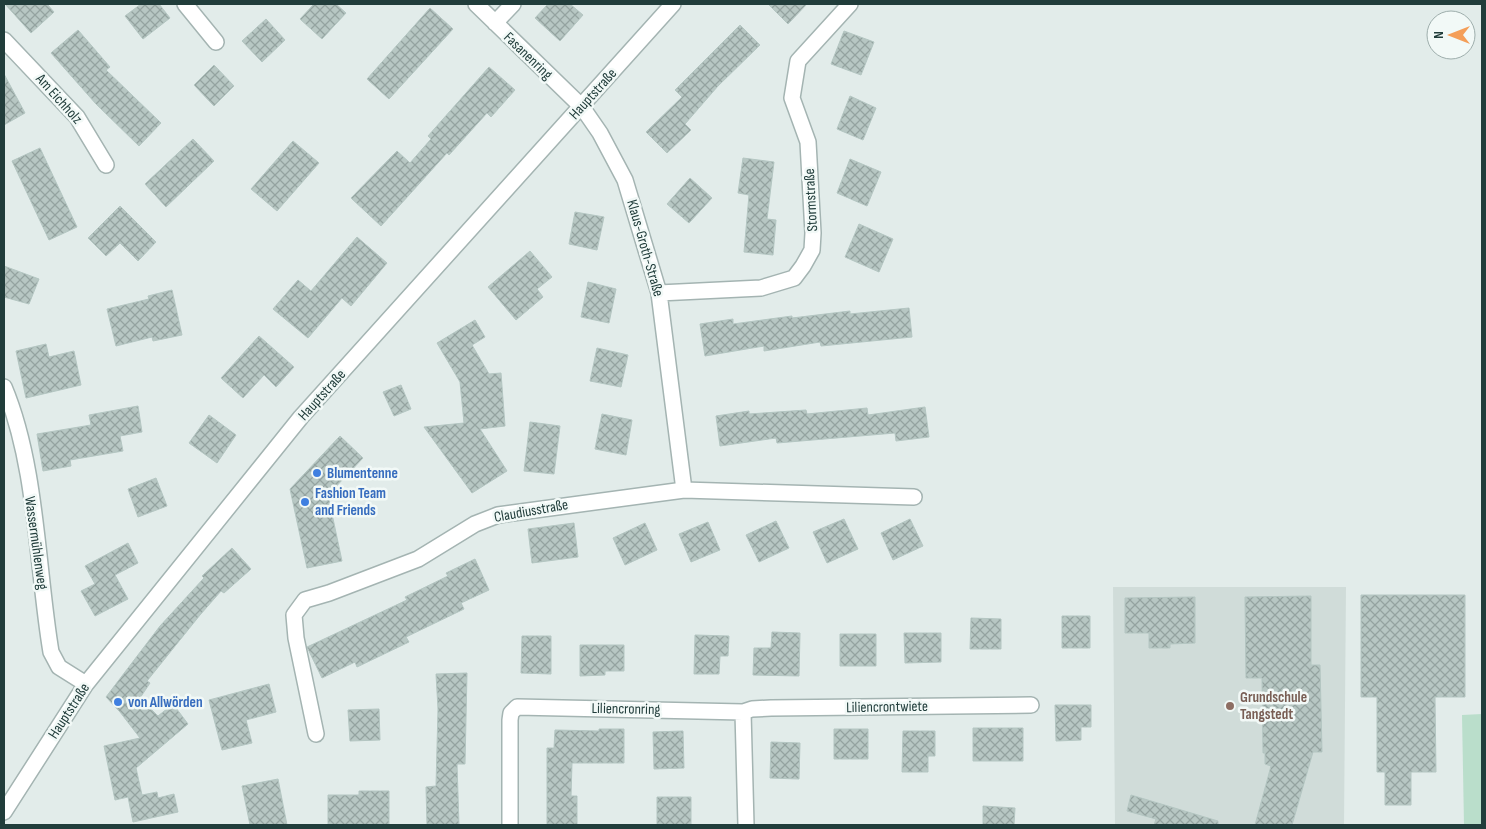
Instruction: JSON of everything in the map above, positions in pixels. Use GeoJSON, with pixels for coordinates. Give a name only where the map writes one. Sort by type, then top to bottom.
{"type":"FeatureCollection","features":[{"type":"Feature","properties":{"kind":"street"},"geometry":{"type":"LineString","coordinates":[[185,4],[216,42]]}},
{"type":"Feature","properties":{"kind":"street","name":"Fasanenring"},"geometry":{"type":"LineString","coordinates":[[476,4],[582,107]]}},
{"type":"Feature","properties":{"kind":"street"},"geometry":{"type":"LineString","coordinates":[[495,23],[513,4]]}},
{"type":"Feature","properties":{"kind":"street","name":"Hauptstraße"},"geometry":{"type":"LineString","coordinates":[[4,812],[86,684],[301,417],[673,4]]}},
{"type":"Feature","properties":{"kind":"street","name":"Stormstraße"},"geometry":{"type":"LineString","coordinates":[[659,293],[762,288],[794,278],[803,266],[812,250],[813,233],[808,142],[792,98],[798,61],[850,4]]}},
{"type":"Feature","properties":{"kind":"street","name":"Am Eichholz"},"geometry":{"type":"LineString","coordinates":[[4,40],[78,117],[106,165]]}},
{"type":"Feature","properties":{"kind":"street","name":"Klaus-Groth-Straße"},"geometry":{"type":"LineString","coordinates":[[582,107],[600,134],[625,180],[639,219],[659,293],[684,490]]}},
{"type":"Feature","properties":{"kind":"street","name":"Wassermühlenweg"},"geometry":{"type":"LineString","coordinates":[[4,387],[10,402],[24,458],[52,652],[59,667],[86,684]]}},
{"type":"Feature","properties":{"kind":"street","name":"Claudiusstraße"},"geometry":{"type":"LineString","coordinates":[[316,734],[296,638],[294,614],[305,600],[329,593],[418,559],[475,524],[498,515],[684,490],[914,497]]}},
{"type":"Feature","properties":{"kind":"street","name":"Liliencrontwiete"},"geometry":{"type":"LineString","coordinates":[[743,712],[752,709],[770,708],[1032,705]]}},
{"type":"Feature","properties":{"kind":"street","name":"Liliencronring"},"geometry":{"type":"LineString","coordinates":[[510,825],[510,720],[511,713],[517,707],[743,712]]}},
{"type":"Feature","properties":{"kind":"street"},"geometry":{"type":"LineString","coordinates":[[743,712],[746,825]]}},
{"type":"Feature","properties":{"kind":"shaded area","name":"Grundschule Tangstedt"},"geometry":{"type":"Polygon","coordinates":[[[1113,587],[1346,587],[1344,825],[1115,825],[1113,587]]]}},
{"type":"Feature","properties":{"kind":"green space"},"geometry":{"type":"Polygon","coordinates":[[[1482,714],[1482,825],[1464,825],[1462,715],[1482,714]]]}},
{"type":"Feature","properties":{"kind":"building"},"geometry":{"type":"Polygon","coordinates":[[[5,4],[47,4],[54,12],[31,33],[5,4]]]}},
{"type":"Feature","properties":{"kind":"building"},"geometry":{"type":"Polygon","coordinates":[[[141,4],[159,4],[170,18],[143,39],[125,16],[141,4]]]}},
{"type":"Feature","properties":{"kind":"building"},"geometry":{"type":"Polygon","coordinates":[[[314,4],[336,4],[346,13],[322,39],[300,19],[314,4]]]}},
{"type":"Feature","properties":{"kind":"building"},"geometry":{"type":"Polygon","coordinates":[[[548,4],[570,4],[583,15],[560,41],[535,18],[548,4]]]}},
{"type":"Feature","properties":{"kind":"building"},"geometry":{"type":"Polygon","coordinates":[[[768,4],[807,4],[788,24],[768,4]]]}},
{"type":"Feature","properties":{"kind":"building"},"geometry":{"type":"Polygon","coordinates":[[[430,8],[453,29],[389,99],[367,79],[430,8]]]}},
{"type":"Feature","properties":{"kind":"building"},"geometry":{"type":"Polygon","coordinates":[[[266,19],[285,40],[262,62],[242,41],[266,19]]]}},
{"type":"Feature","properties":{"kind":"building"},"geometry":{"type":"Polygon","coordinates":[[[740,25],[760,45],[718,86],[685,124],[691,130],[667,153],[646,132],[682,97],[675,90],[740,25]]]}},
{"type":"Feature","properties":{"kind":"building"},"geometry":{"type":"Polygon","coordinates":[[[78,30],[110,67],[106,70],[161,123],[139,146],[96,104],[51,53],[78,30]]]}},
{"type":"Feature","properties":{"kind":"building"},"geometry":{"type":"Polygon","coordinates":[[[844,31],[874,42],[861,75],[831,64],[844,31]]]}},
{"type":"Feature","properties":{"kind":"building"},"geometry":{"type":"Polygon","coordinates":[[[214,65],[234,86],[214,106],[194,85],[214,65]]]}},
{"type":"Feature","properties":{"kind":"building"},"geometry":{"type":"Polygon","coordinates":[[[489,67],[515,90],[491,117],[487,113],[449,155],[447,153],[381,226],[351,198],[397,151],[410,163],[431,139],[428,136],[489,67]]]}},
{"type":"Feature","properties":{"kind":"building"},"geometry":{"type":"Polygon","coordinates":[[[4,74],[25,113],[4,125],[4,74]]]}},
{"type":"Feature","properties":{"kind":"building"},"geometry":{"type":"Polygon","coordinates":[[[850,96],[876,108],[863,140],[837,129],[850,96]]]}},
{"type":"Feature","properties":{"kind":"building"},"geometry":{"type":"Polygon","coordinates":[[[193,139],[214,161],[166,207],[145,184],[193,139]]]}},
{"type":"Feature","properties":{"kind":"building"},"geometry":{"type":"Polygon","coordinates":[[[293,141],[319,163],[277,211],[251,189],[293,141]]]}},
{"type":"Feature","properties":{"kind":"building"},"geometry":{"type":"Polygon","coordinates":[[[40,148],[77,227],[49,240],[12,161],[40,148]]]}},
{"type":"Feature","properties":{"kind":"building"},"geometry":{"type":"Polygon","coordinates":[[[743,158],[774,162],[767,219],[776,220],[773,255],[744,252],[749,195],[738,193],[743,158]]]}},
{"type":"Feature","properties":{"kind":"building"},"geometry":{"type":"Polygon","coordinates":[[[850,159],[881,172],[867,206],[837,193],[850,159]]]}},
{"type":"Feature","properties":{"kind":"building"},"geometry":{"type":"Polygon","coordinates":[[[690,178],[712,198],[689,223],[667,204],[690,178]]]}},
{"type":"Feature","properties":{"kind":"building"},"geometry":{"type":"Polygon","coordinates":[[[120,206],[156,242],[138,261],[120,243],[106,256],[88,238],[120,206]]]}},
{"type":"Feature","properties":{"kind":"building"},"geometry":{"type":"Polygon","coordinates":[[[575,212],[604,217],[597,250],[569,244],[575,212]]]}},
{"type":"Feature","properties":{"kind":"building"},"geometry":{"type":"Polygon","coordinates":[[[859,224],[893,239],[879,272],[845,257],[859,224]]]}},
{"type":"Feature","properties":{"kind":"building"},"geometry":{"type":"Polygon","coordinates":[[[357,237],[387,263],[351,306],[342,298],[308,338],[273,309],[298,280],[311,291],[357,237]]]}},
{"type":"Feature","properties":{"kind":"building"},"geometry":{"type":"Polygon","coordinates":[[[530,251],[552,277],[537,289],[543,297],[516,320],[488,287],[530,251]]]}},
{"type":"Feature","properties":{"kind":"building"},"geometry":{"type":"Polygon","coordinates":[[[4,266],[39,279],[29,304],[4,297],[4,266]]]}},
{"type":"Feature","properties":{"kind":"building"},"geometry":{"type":"Polygon","coordinates":[[[588,282],[616,289],[609,323],[581,317],[588,282]]]}},
{"type":"Feature","properties":{"kind":"building"},"geometry":{"type":"Polygon","coordinates":[[[172,290],[182,335],[153,341],[152,337],[116,346],[107,309],[149,299],[148,296],[172,290]]]}},
{"type":"Feature","properties":{"kind":"building"},"geometry":{"type":"Polygon","coordinates":[[[909,308],[912,337],[821,346],[820,342],[764,351],[764,346],[705,356],[700,324],[733,319],[733,324],[792,316],[792,318],[850,311],[850,314],[909,308]]]}},
{"type":"Feature","properties":{"kind":"building"},"geometry":{"type":"Polygon","coordinates":[[[475,320],[485,337],[472,345],[489,374],[501,373],[505,426],[480,429],[507,471],[472,493],[424,427],[464,423],[460,382],[437,343],[475,320]]]}},
{"type":"Feature","properties":{"kind":"building"},"geometry":{"type":"Polygon","coordinates":[[[259,336],[294,367],[276,387],[264,375],[243,398],[221,378],[259,336]]]}},
{"type":"Feature","properties":{"kind":"building"},"geometry":{"type":"Polygon","coordinates":[[[46,344],[49,357],[74,351],[81,385],[26,398],[16,351],[46,344]]]}},
{"type":"Feature","properties":{"kind":"building"},"geometry":{"type":"Polygon","coordinates":[[[597,348],[628,355],[621,387],[590,381],[597,348]]]}},
{"type":"Feature","properties":{"kind":"building"},"geometry":{"type":"Polygon","coordinates":[[[401,385],[411,409],[394,416],[383,392],[401,385]]]}},
{"type":"Feature","properties":{"kind":"building"},"geometry":{"type":"Polygon","coordinates":[[[138,406],[142,432],[120,436],[123,451],[70,460],[71,466],[43,471],[37,434],[91,425],[89,415],[138,406]]]}},
{"type":"Feature","properties":{"kind":"building"},"geometry":{"type":"Polygon","coordinates":[[[925,407],[929,437],[896,441],[895,433],[777,443],[776,438],[720,446],[716,416],[749,411],[749,414],[806,410],[807,414],[867,408],[868,415],[925,407]]]}},
{"type":"Feature","properties":{"kind":"building"},"geometry":{"type":"Polygon","coordinates":[[[602,414],[632,420],[626,455],[595,449],[602,414]]]}},
{"type":"Feature","properties":{"kind":"building"},"geometry":{"type":"Polygon","coordinates":[[[209,415],[236,435],[217,463],[189,443],[209,415]]]}},
{"type":"Feature","properties":{"kind":"building"},"geometry":{"type":"Polygon","coordinates":[[[530,422],[560,426],[554,474],[524,471],[530,422]]]}},
{"type":"Feature","properties":{"kind":"building"},"geometry":{"type":"Polygon","coordinates":[[[340,436],[363,458],[328,495],[342,561],[307,568],[290,489],[340,436]]]}},
{"type":"Feature","properties":{"kind":"building"},"geometry":{"type":"Polygon","coordinates":[[[156,478],[167,506],[138,517],[128,489],[156,478]]]}},
{"type":"Feature","properties":{"kind":"building"},"geometry":{"type":"Polygon","coordinates":[[[844,519],[858,549],[827,563],[813,532],[844,519]]]}},
{"type":"Feature","properties":{"kind":"building"},"geometry":{"type":"Polygon","coordinates":[[[910,519],[923,546],[893,560],[881,533],[910,519]]]}},
{"type":"Feature","properties":{"kind":"building"},"geometry":{"type":"Polygon","coordinates":[[[776,521],[789,548],[759,562],[746,535],[776,521]]]}},
{"type":"Feature","properties":{"kind":"building"},"geometry":{"type":"Polygon","coordinates":[[[708,522],[720,550],[691,562],[679,534],[708,522]]]}},
{"type":"Feature","properties":{"kind":"building"},"geometry":{"type":"Polygon","coordinates":[[[574,523],[578,557],[532,563],[528,529],[574,523]]]}},
{"type":"Feature","properties":{"kind":"building"},"geometry":{"type":"Polygon","coordinates":[[[645,523],[657,550],[625,565],[613,538],[645,523]]]}},
{"type":"Feature","properties":{"kind":"building"},"geometry":{"type":"Polygon","coordinates":[[[128,543],[138,563],[115,575],[128,599],[95,616],[81,591],[95,584],[85,566],[128,543]]]}},
{"type":"Feature","properties":{"kind":"building"},"geometry":{"type":"Polygon","coordinates":[[[232,548],[251,569],[224,593],[221,591],[200,615],[147,681],[150,683],[140,698],[158,716],[173,704],[188,724],[136,768],[142,795],[157,792],[158,798],[174,794],[178,812],[133,822],[128,797],[115,800],[104,746],[140,738],[106,697],[160,626],[204,578],[202,576],[232,548]]]}},
{"type":"Feature","properties":{"kind":"building"},"geometry":{"type":"Polygon","coordinates":[[[475,559],[489,590],[461,603],[464,609],[406,637],[409,642],[357,667],[355,662],[322,678],[307,647],[407,600],[405,597],[448,576],[446,573],[475,559]]]}},
{"type":"Feature","properties":{"kind":"building"},"geometry":{"type":"Polygon","coordinates":[[[1361,595],[1465,595],[1465,697],[1435,697],[1436,772],[1411,772],[1411,805],[1385,805],[1385,772],[1377,772],[1377,697],[1361,697],[1361,595]]]}},
{"type":"Feature","properties":{"kind":"building"},"geometry":{"type":"Polygon","coordinates":[[[1311,596],[1311,665],[1320,665],[1322,752],[1313,752],[1292,825],[1255,825],[1271,766],[1265,764],[1265,753],[1263,753],[1262,678],[1246,678],[1245,597],[1311,596]]]}},
{"type":"Feature","properties":{"kind":"building"},"geometry":{"type":"Polygon","coordinates":[[[1195,597],[1195,643],[1170,644],[1170,648],[1149,648],[1149,633],[1125,633],[1125,598],[1195,597]]]}},
{"type":"Feature","properties":{"kind":"building"},"geometry":{"type":"Polygon","coordinates":[[[1062,616],[1090,616],[1090,648],[1062,648],[1062,616]]]}},
{"type":"Feature","properties":{"kind":"building"},"geometry":{"type":"Polygon","coordinates":[[[971,618],[1001,619],[1001,649],[970,649],[971,618]]]}},
{"type":"Feature","properties":{"kind":"building"},"geometry":{"type":"Polygon","coordinates":[[[772,632],[800,633],[799,676],[753,675],[754,648],[771,648],[772,632]]]}},
{"type":"Feature","properties":{"kind":"building"},"geometry":{"type":"Polygon","coordinates":[[[904,633],[941,633],[941,662],[905,663],[904,633]]]}},
{"type":"Feature","properties":{"kind":"building"},"geometry":{"type":"Polygon","coordinates":[[[840,634],[876,634],[876,666],[840,666],[840,634]]]}},
{"type":"Feature","properties":{"kind":"building"},"geometry":{"type":"Polygon","coordinates":[[[695,635],[729,636],[728,656],[720,656],[719,674],[694,674],[695,635]]]}},
{"type":"Feature","properties":{"kind":"building"},"geometry":{"type":"Polygon","coordinates":[[[522,636],[551,636],[551,674],[521,673],[522,636]]]}},
{"type":"Feature","properties":{"kind":"building"},"geometry":{"type":"Polygon","coordinates":[[[580,645],[624,645],[624,671],[605,671],[605,675],[580,676],[580,645]]]}},
{"type":"Feature","properties":{"kind":"building"},"geometry":{"type":"Polygon","coordinates":[[[467,673],[465,764],[457,764],[459,825],[427,825],[426,787],[436,786],[438,709],[436,674],[467,673]]]}},
{"type":"Feature","properties":{"kind":"building"},"geometry":{"type":"Polygon","coordinates":[[[269,684],[276,712],[246,720],[252,743],[222,750],[209,700],[269,684]]]}},
{"type":"Feature","properties":{"kind":"building"},"geometry":{"type":"Polygon","coordinates":[[[1055,705],[1091,705],[1091,727],[1081,727],[1081,740],[1056,741],[1055,705]]]}},
{"type":"Feature","properties":{"kind":"building"},"geometry":{"type":"Polygon","coordinates":[[[379,709],[380,740],[350,741],[348,710],[379,709]]]}},
{"type":"Feature","properties":{"kind":"building"},"geometry":{"type":"Polygon","coordinates":[[[973,728],[1023,728],[1023,761],[973,761],[973,728]]]}},
{"type":"Feature","properties":{"kind":"building"},"geometry":{"type":"Polygon","coordinates":[[[599,729],[624,729],[624,763],[572,763],[571,796],[577,796],[577,825],[547,825],[547,748],[554,748],[555,730],[599,731],[599,729]]]}},
{"type":"Feature","properties":{"kind":"building"},"geometry":{"type":"Polygon","coordinates":[[[834,729],[868,729],[868,759],[834,759],[834,729]]]}},
{"type":"Feature","properties":{"kind":"building"},"geometry":{"type":"Polygon","coordinates":[[[683,731],[684,768],[654,769],[653,732],[683,731]]]}},
{"type":"Feature","properties":{"kind":"building"},"geometry":{"type":"Polygon","coordinates":[[[903,731],[935,731],[935,756],[928,756],[928,772],[902,772],[903,731]]]}},
{"type":"Feature","properties":{"kind":"building"},"geometry":{"type":"Polygon","coordinates":[[[771,742],[800,743],[799,779],[770,778],[771,742]]]}},
{"type":"Feature","properties":{"kind":"building"},"geometry":{"type":"Polygon","coordinates":[[[278,779],[287,825],[250,825],[242,786],[278,779]]]}},
{"type":"Feature","properties":{"kind":"building"},"geometry":{"type":"Polygon","coordinates":[[[359,791],[389,791],[389,825],[328,825],[328,795],[359,795],[359,791]]]}},
{"type":"Feature","properties":{"kind":"building"},"geometry":{"type":"Polygon","coordinates":[[[1131,795],[1218,821],[1218,825],[1154,825],[1156,819],[1127,811],[1131,795]]]}},
{"type":"Feature","properties":{"kind":"building"},"geometry":{"type":"Polygon","coordinates":[[[657,797],[691,797],[691,825],[657,825],[657,797]]]}},
{"type":"Feature","properties":{"kind":"building"},"geometry":{"type":"Polygon","coordinates":[[[983,806],[1015,808],[1014,825],[983,825],[983,806]]]}},
{"type":"Feature","properties":{"kind":"place","name":"Blumentenne"},"geometry":{"type":"Point","coordinates":[317,473]}},
{"type":"Feature","properties":{"kind":"place","name":"Fashion Team and Friends"},"geometry":{"type":"Point","coordinates":[305,502]}},
{"type":"Feature","properties":{"kind":"place","name":"von Allwörden"},"geometry":{"type":"Point","coordinates":[118,702]}},
{"type":"Feature","properties":{"kind":"place","name":"Grundschule Tangstedt"},"geometry":{"type":"Point","coordinates":[1230,706]}}]}
